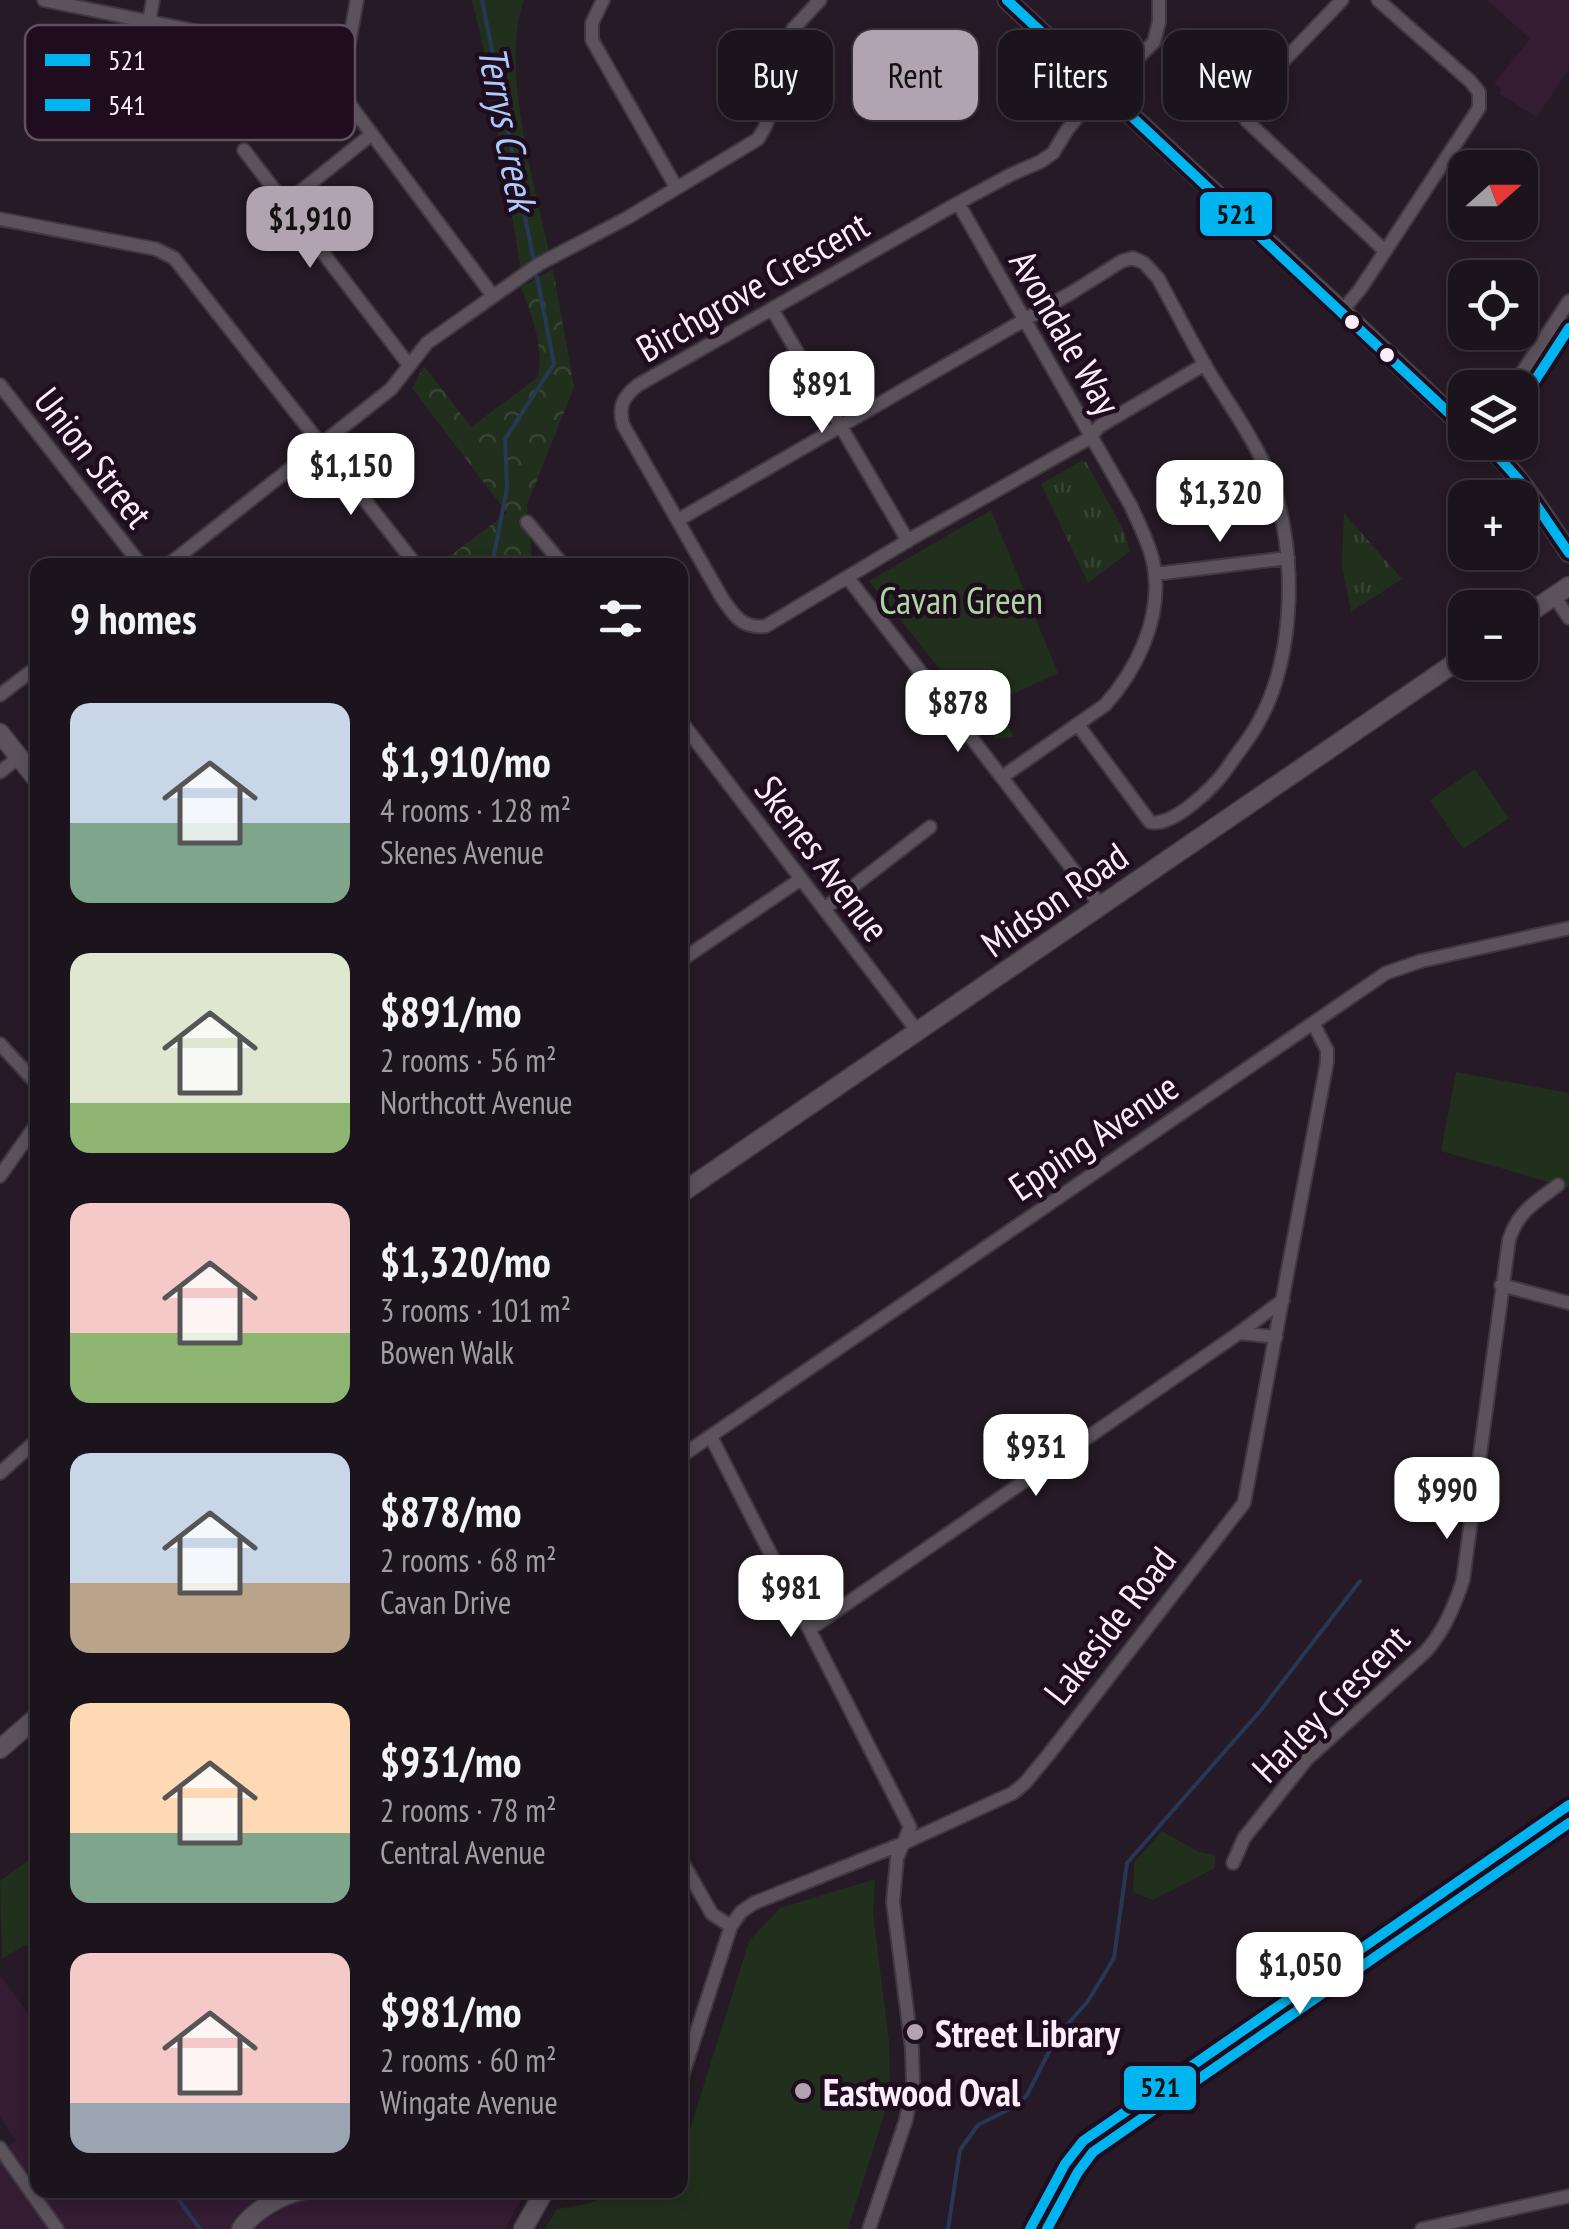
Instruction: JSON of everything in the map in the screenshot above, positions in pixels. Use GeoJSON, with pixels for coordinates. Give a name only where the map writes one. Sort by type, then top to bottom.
{"type":"FeatureCollection","features":[{"type":"Feature","properties":{"kind":"street"},"geometry":{"type":"LineString","coordinates":[[44,0],[164,25]]}},
{"type":"Feature","properties":{"kind":"street"},"geometry":{"type":"LineString","coordinates":[[149,22],[153,0]]}},
{"type":"Feature","properties":{"kind":"street"},"geometry":{"type":"LineString","coordinates":[[353,25],[358,0]]}},
{"type":"Feature","properties":{"kind":"street"},"geometry":{"type":"LineString","coordinates":[[603,0],[592,22],[592,40],[676,187]]}},
{"type":"Feature","properties":{"kind":"street"},"geometry":{"type":"LineString","coordinates":[[177,558],[391,389],[427,343],[539,264],[627,218],[758,139],[771,111],[793,29],[820,0]]}},
{"type":"Feature","properties":{"kind":"street"},"geometry":{"type":"LineString","coordinates":[[1007,0],[1039,30]]}},
{"type":"Feature","properties":{"kind":"street","name":"Birchgrove Crescent"},"geometry":{"type":"LineString","coordinates":[[1143,53],[1154,42],[1159,0]]}},
{"type":"Feature","properties":{"kind":"street"},"geometry":{"type":"LineString","coordinates":[[1342,0],[1246,100],[1243,112],[1247,121],[1384,250]]}},
{"type":"Feature","properties":{"kind":"street"},"geometry":{"type":"LineString","coordinates":[[1342,311],[1479,108],[1479,92],[1470,81],[1378,0]]}},
{"type":"Feature","properties":{"kind":"street"},"geometry":{"type":"LineString","coordinates":[[355,111],[493,296]]}},
{"type":"Feature","properties":{"kind":"street","name":"Birchgrove Crescent"},"geometry":{"type":"LineString","coordinates":[[1076,120],[1053,153],[1040,162],[958,203],[638,385],[624,396],[619,413],[623,425],[732,612],[754,628],[766,626],[1091,436],[1100,426],[1205,364]]}},
{"type":"Feature","properties":{"kind":"street"},"geometry":{"type":"LineString","coordinates":[[1136,120],[1448,412]]}},
{"type":"Feature","properties":{"kind":"street"},"geometry":{"type":"LineString","coordinates":[[286,203],[372,134]]}},
{"type":"Feature","properties":{"kind":"street"},"geometry":{"type":"LineString","coordinates":[[244,150],[409,365]]}},
{"type":"Feature","properties":{"kind":"street","name":"Avondale Way"},"geometry":{"type":"LineString","coordinates":[[958,203],[1131,506],[1155,574],[1146,637],[1118,690],[1105,705],[1002,777]]}},
{"type":"Feature","properties":{"kind":"street"},"geometry":{"type":"LineString","coordinates":[[0,220],[156,249],[174,258],[410,558]]}},
{"type":"Feature","properties":{"kind":"street"},"geometry":{"type":"LineString","coordinates":[[678,520],[1122,261],[1133,258],[1144,263],[1158,278],[1268,473],[1281,513],[1288,558],[1289,617],[1276,681],[1260,722],[1223,774],[1166,822],[1150,822],[1078,725]]}},
{"type":"Feature","properties":{"kind":"street"},"geometry":{"type":"LineString","coordinates":[[1524,370],[1569,301]]}},
{"type":"Feature","properties":{"kind":"street"},"geometry":{"type":"LineString","coordinates":[[772,309],[908,541]]}},
{"type":"Feature","properties":{"kind":"street","name":"Union Street"},"geometry":{"type":"LineString","coordinates":[[0,385],[136,558]]}},
{"type":"Feature","properties":{"kind":"street"},"geometry":{"type":"LineString","coordinates":[[1504,460],[1569,553]]}},
{"type":"Feature","properties":{"kind":"street"},"geometry":{"type":"LineString","coordinates":[[527,522],[556,558]]}},
{"type":"Feature","properties":{"kind":"street"},"geometry":{"type":"LineString","coordinates":[[1155,574],[1288,558]]}},
{"type":"Feature","properties":{"kind":"street"},"geometry":{"type":"LineString","coordinates":[[848,578],[1101,906]]}},
{"type":"Feature","properties":{"kind":"street"},"geometry":{"type":"LineString","coordinates":[[1538,607],[1561,591],[1569,618]]}},
{"type":"Feature","properties":{"kind":"street","name":"Midson Road"},"geometry":{"type":"LineString","coordinates":[[688,1189],[1448,668]]}},
{"type":"Feature","properties":{"kind":"street"},"geometry":{"type":"LineString","coordinates":[[0,695],[30,672]]}},
{"type":"Feature","properties":{"kind":"street","name":"Skenes Avenue"},"geometry":{"type":"LineString","coordinates":[[688,731],[918,1032]]}},
{"type":"Feature","properties":{"kind":"street"},"geometry":{"type":"LineString","coordinates":[[0,734],[30,772]]}},
{"type":"Feature","properties":{"kind":"street"},"geometry":{"type":"LineString","coordinates":[[0,772],[18,758]]}},
{"type":"Feature","properties":{"kind":"street"},"geometry":{"type":"LineString","coordinates":[[824,909],[930,827]]}},
{"type":"Feature","properties":{"kind":"street"},"geometry":{"type":"LineString","coordinates":[[688,955],[801,879]]}},
{"type":"Feature","properties":{"kind":"street","name":"Epping Avenue"},"geometry":{"type":"LineString","coordinates":[[688,1452],[1386,973],[1569,928]]}},
{"type":"Feature","properties":{"kind":"street","name":"Lakeside Road"},"geometry":{"type":"LineString","coordinates":[[731,1926],[740,1912],[754,1903],[1013,1793],[1025,1783],[1244,1503],[1327,1062],[1327,1050],[1313,1023]]}},
{"type":"Feature","properties":{"kind":"street"},"geometry":{"type":"LineString","coordinates":[[0,1044],[30,1076]]}},
{"type":"Feature","properties":{"kind":"street"},"geometry":{"type":"LineString","coordinates":[[0,1176],[30,1133]]}},
{"type":"Feature","properties":{"kind":"street","name":"Harley Crescent"},"geometry":{"type":"LineString","coordinates":[[1233,1863],[1244,1838],[1307,1759],[1425,1652],[1448,1616],[1464,1580],[1509,1240],[1514,1223],[1558,1185]]}},
{"type":"Feature","properties":{"kind":"street"},"geometry":{"type":"LineString","coordinates":[[1502,1285],[1569,1303]]}},
{"type":"Feature","properties":{"kind":"street"},"geometry":{"type":"LineString","coordinates":[[810,1630],[1283,1300]]}},
{"type":"Feature","properties":{"kind":"street"},"geometry":{"type":"LineString","coordinates":[[1239,1333],[1276,1338]]}},
{"type":"Feature","properties":{"kind":"street"},"geometry":{"type":"LineString","coordinates":[[711,1437],[910,1827],[897,1858],[894,1902],[913,2084],[906,2120],[870,2229]]}},
{"type":"Feature","properties":{"kind":"street"},"geometry":{"type":"LineString","coordinates":[[0,1473],[30,1446]]}},
{"type":"Feature","properties":{"kind":"street"},"geometry":{"type":"LineString","coordinates":[[0,1749],[30,1723]]}},
{"type":"Feature","properties":{"kind":"street"},"geometry":{"type":"LineString","coordinates":[[1030,2229],[1065,2164],[1084,2141],[1569,1805]]}},
{"type":"Feature","properties":{"kind":"street"},"geometry":{"type":"LineString","coordinates":[[688,1872],[712,1914],[731,1926],[688,2058]]}},
{"type":"Feature","properties":{"kind":"street"},"geometry":{"type":"LineString","coordinates":[[0,2148],[30,2191]]}},
{"type":"Feature","properties":{"kind":"street"},"geometry":{"type":"LineString","coordinates":[[1422,2229],[1569,2196]]}},
{"type":"Feature","properties":{"kind":"street"},"geometry":{"type":"LineString","coordinates":[[35,2198],[57,2229]]}},
{"type":"Feature","properties":{"kind":"street"},"geometry":{"type":"LineString","coordinates":[[241,2229],[250,2216],[255,2221],[281,2198]]}},
{"type":"Feature","properties":{"kind":"street"},"geometry":{"type":"LineString","coordinates":[[523,2229],[541,2198]]}},
{"type":"Feature","properties":{"kind":"shaded area"},"geometry":{"type":"Polygon","coordinates":[[[1487,0],[1569,0],[1569,69],[1537,117],[1499,94],[1501,89],[1494,83],[1530,39],[1487,0]]]}},
{"type":"Feature","properties":{"kind":"shaded area"},"geometry":{"type":"Polygon","coordinates":[[[0,1975],[30,2016],[30,2198],[521,2198],[505,2229],[0,2229],[0,2153],[16,2141],[0,2117],[0,1975]]]}},
{"type":"Feature","properties":{"kind":"green space"},"geometry":{"type":"Polygon","coordinates":[[[472,0],[524,0],[518,28],[517,91],[549,252],[521,269],[483,46],[472,0]]]}},
{"type":"Feature","properties":{"kind":"green space"},"geometry":{"type":"Polygon","coordinates":[[[553,269],[574,387],[527,505],[532,558],[447,558],[507,513],[412,388],[424,366],[471,427],[538,377],[538,342],[521,287],[553,269]]]}},
{"type":"Feature","properties":{"kind":"green space"},"geometry":{"type":"Polygon","coordinates":[[[1081,461],[1086,462],[1122,527],[1130,551],[1088,583],[1041,484],[1081,461]]]}},
{"type":"Feature","properties":{"kind":"green space","name":"Cavan Green"},"geometry":{"type":"Polygon","coordinates":[[[991,510],[1058,673],[996,702],[1014,737],[996,739],[869,581],[991,510]]]}},
{"type":"Feature","properties":{"kind":"green space"},"geometry":{"type":"Polygon","coordinates":[[[1344,513],[1402,579],[1351,612],[1342,566],[1344,513]]]}},
{"type":"Feature","properties":{"kind":"green space"},"geometry":{"type":"Polygon","coordinates":[[[1475,769],[1509,818],[1463,849],[1430,800],[1475,769]]]}},
{"type":"Feature","properties":{"kind":"green space"},"geometry":{"type":"Polygon","coordinates":[[[1456,1072],[1569,1093],[1569,1188],[1441,1151],[1456,1072]]]}},
{"type":"Feature","properties":{"kind":"green space"},"geometry":{"type":"Polygon","coordinates":[[[1162,1831],[1199,1852],[1215,1855],[1215,1868],[1153,1900],[1133,1892],[1134,1863],[1162,1831]]]}},
{"type":"Feature","properties":{"kind":"green space"},"geometry":{"type":"Polygon","coordinates":[[[30,1859],[30,1946],[2,1959],[0,1881],[30,1859]]]}},
{"type":"Feature","properties":{"kind":"green space","name":"Eastwood Oval"},"geometry":{"type":"Polygon","coordinates":[[[875,1879],[873,1913],[889,2041],[890,2096],[848,2229],[545,2229],[557,2209],[602,2198],[688,2198],[688,2135],[749,1941],[780,1908],[875,1879]]]}},
{"type":"Feature","properties":{"kind":"waterway","name":"Terrys Creek"},"geometry":{"type":"LineString","coordinates":[[482,0],[533,257]]}},
{"type":"Feature","properties":{"kind":"waterway","name":"Terrys Creek"},"geometry":{"type":"LineString","coordinates":[[493,558],[507,488],[505,439],[554,364],[537,277]]}},
{"type":"Feature","properties":{"kind":"waterway"},"geometry":{"type":"LineString","coordinates":[[948,2229],[960,2150],[978,2125],[1016,2106],[1027,2095],[1057,2036],[1088,2001],[1114,1958],[1127,1863],[1261,1710],[1360,1581]]}},
{"type":"Feature","properties":{"kind":"waterway","name":"Terrys Creek"},"geometry":{"type":"LineString","coordinates":[[178,2198],[200,2229]]}},
{"type":"Feature","properties":{"kind":"transit line","name":"521"},"geometry":{"type":"LineString","coordinates":[[1007,0],[1448,412]]}},
{"type":"Feature","properties":{"kind":"transit line","name":"541"},"geometry":{"type":"LineString","coordinates":[[1538,376],[1569,328]]}},
{"type":"Feature","properties":{"kind":"transit line","name":"521"},"geometry":{"type":"LineString","coordinates":[[1501,460],[1569,553]]}},
{"type":"Feature","properties":{"kind":"transit line","name":"521"},"geometry":{"type":"LineString","coordinates":[[1030,2229],[1065,2164],[1083,2141],[1569,1805]]}},
{"type":"Feature","properties":{"kind":"transit line","name":"541"},"geometry":{"type":"LineString","coordinates":[[1047,2229],[1093,2152],[1569,1823]]}},
{"type":"Feature","properties":{"kind":"place","name":"Street Library"},"geometry":{"type":"Point","coordinates":[915,2032]}},
{"type":"Feature","properties":{"kind":"place","name":"Eastwood Oval"},"geometry":{"type":"Point","coordinates":[803,2091]}}]}
